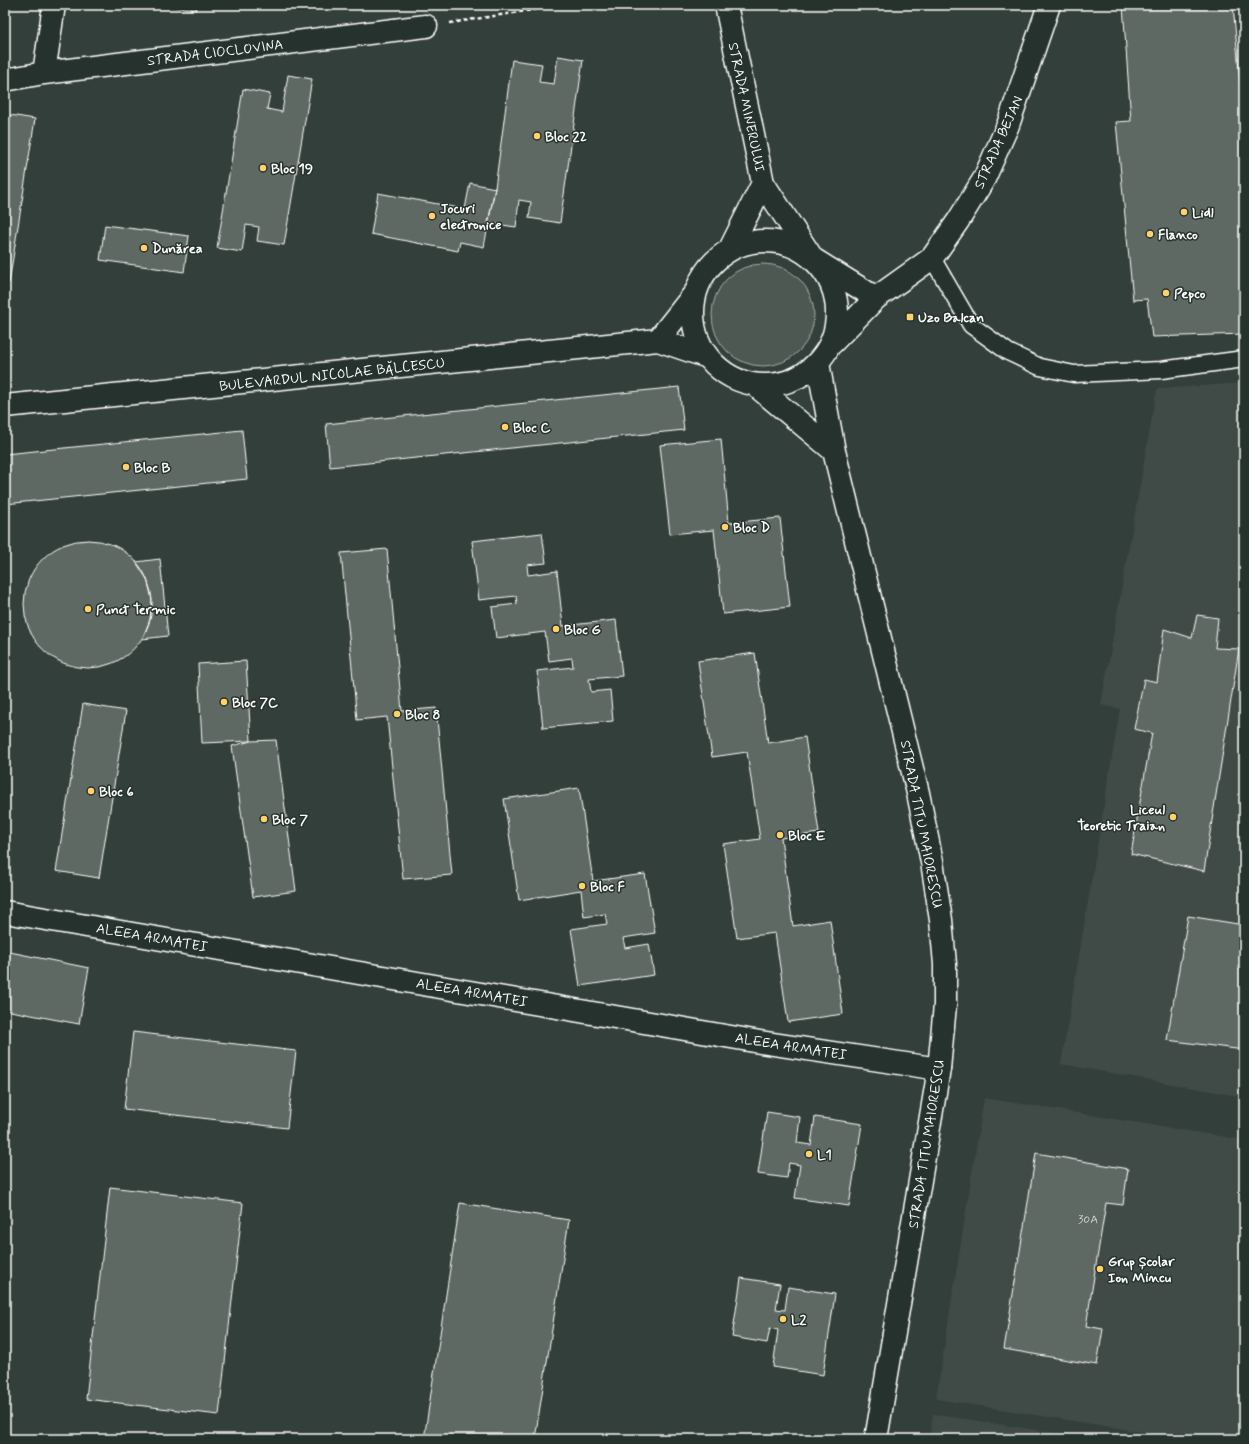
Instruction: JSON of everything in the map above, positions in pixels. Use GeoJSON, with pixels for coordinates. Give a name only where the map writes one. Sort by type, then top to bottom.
{"type":"FeatureCollection","features":[{"type":"Feature","properties":{"kind":"main road"},"geometry":{"type":"LineString","coordinates":[[44,73],[54,5]]}},
{"type":"Feature","properties":{"kind":"main road","name":"STRADA MINERULUI"},"geometry":{"type":"LineString","coordinates":[[726,5],[763,183],[730,249]]}},
{"type":"Feature","properties":{"kind":"main road","name":"STRADA BEJAN"},"geometry":{"type":"LineString","coordinates":[[831,343],[876,298],[932,258],[958,221],[984,179],[1008,125],[1049,5]]}},
{"type":"Feature","properties":{"kind":"main road","name":"STRADA CIOCLOVINA"},"geometry":{"type":"LineString","coordinates":[[5,80],[44,73],[426,26]]}},
{"type":"Feature","properties":{"kind":"main road"},"geometry":{"type":"LineString","coordinates":[[763,183],[813,258],[829,279],[834,291],[837,305],[838,318],[835,331],[831,343],[818,363],[808,372],[796,379],[783,383],[755,385],[742,382],[729,376],[717,367],[700,346],[693,320],[693,307],[695,293],[700,280],[708,268],[730,249],[754,241],[779,242],[791,246],[813,258],[876,298]]}},
{"type":"Feature","properties":{"kind":"main road"},"geometry":{"type":"LineString","coordinates":[[695,293],[658,340],[708,357]]}},
{"type":"Feature","properties":{"kind":"main road","name":"BULEVARDUL NICOLAE BĂLCESCU"},"geometry":{"type":"LineString","coordinates":[[5,406],[658,340]]}},
{"type":"Feature","properties":{"kind":"main road"},"geometry":{"type":"LineString","coordinates":[[818,363],[834,451]]}},
{"type":"Feature","properties":{"kind":"main road"},"geometry":{"type":"LineString","coordinates":[[755,385],[834,451]]}},
{"type":"Feature","properties":{"kind":"main road","name":"STRADA TITU MAIORESCU"},"geometry":{"type":"LineString","coordinates":[[834,451],[918,793],[932,862],[941,920],[945,964],[945,1005],[939,1069],[876,1439]]}},
{"type":"Feature","properties":{"kind":"main road","name":"ALEEA ARMATEI"},"geometry":{"type":"LineString","coordinates":[[5,912],[752,1041],[939,1069]]}},
{"type":"Feature","properties":{"kind":"lane"},"geometry":{"type":"LineString","coordinates":[[932,258],[971,325],[1008,352],[1040,367],[1074,374],[1161,370],[1244,359]]}},
{"type":"Feature","properties":{"kind":"path"},"geometry":{"type":"LineString","coordinates":[[426,26],[564,5]]}},
{"type":"Feature","properties":{"kind":"shaded area"},"geometry":{"type":"Polygon","coordinates":[[[753,264],[773,264],[792,272],[806,286],[814,305],[814,325],[811,335],[806,344],[792,358],[773,366],[753,366],[734,358],[720,344],[712,325],[712,305],[720,286],[734,272],[753,264]]]}},
{"type":"Feature","properties":{"kind":"shaded area","name":"Liceul Teoretic Traian"},"geometry":{"type":"Polygon","coordinates":[[[1244,383],[1244,1097],[1061,1064],[1120,709],[1101,705],[1157,389],[1244,383]]]}},
{"type":"Feature","properties":{"kind":"shaded area","name":"Grup Școlar Ion Mincu"},"geometry":{"type":"Polygon","coordinates":[[[984,1098],[1244,1140],[1244,1439],[1187,1439],[936,1399],[984,1098]]]}},
{"type":"Feature","properties":{"kind":"shaded area"},"geometry":{"type":"Polygon","coordinates":[[[933,1414],[1095,1439],[929,1439],[933,1414]]]}},
{"type":"Feature","properties":{"kind":"building"},"geometry":{"type":"Polygon","coordinates":[[[163,5],[197,5],[196,10],[163,5]]]}},
{"type":"Feature","properties":{"kind":"building","name":"Lidl"},"geometry":{"type":"Polygon","coordinates":[[[1123,5],[1233,5],[1244,124],[1244,334],[1152,337],[1147,299],[1133,300],[1116,122],[1131,121],[1123,5]]]}},
{"type":"Feature","properties":{"kind":"building","name":"Bloc 22"},"geometry":{"type":"Polygon","coordinates":[[[558,56],[583,60],[560,223],[529,218],[531,202],[519,200],[516,227],[488,223],[495,188],[512,60],[542,64],[539,82],[554,84],[558,56]]]}},
{"type":"Feature","properties":{"kind":"building","name":"Bloc 19"},"geometry":{"type":"Polygon","coordinates":[[[288,75],[312,79],[284,245],[257,241],[259,227],[246,225],[242,252],[217,248],[243,89],[270,94],[267,109],[282,112],[288,75]]]}},
{"type":"Feature","properties":{"kind":"building"},"geometry":{"type":"Polygon","coordinates":[[[10,115],[35,119],[9,283],[5,282],[5,143],[10,115]]]}},
{"type":"Feature","properties":{"kind":"building","name":"Jocuri electronice"},"geometry":{"type":"Polygon","coordinates":[[[470,183],[495,188],[484,247],[460,242],[458,251],[371,234],[378,193],[465,209],[470,183]]]}},
{"type":"Feature","properties":{"kind":"building","name":"Dunărea"},"geometry":{"type":"Polygon","coordinates":[[[105,225],[189,236],[184,272],[100,260],[105,225]]]}},
{"type":"Feature","properties":{"kind":"building","name":"Bloc C"},"geometry":{"type":"Polygon","coordinates":[[[679,387],[684,430],[330,467],[326,424],[679,387]]]}},
{"type":"Feature","properties":{"kind":"building","name":"Bloc B"},"geometry":{"type":"Polygon","coordinates":[[[242,430],[247,479],[5,504],[5,454],[242,430]]]}},
{"type":"Feature","properties":{"kind":"building","name":"Bloc D"},"geometry":{"type":"Polygon","coordinates":[[[721,439],[729,523],[780,518],[790,607],[723,614],[714,530],[670,534],[660,445],[721,439]]]}},
{"type":"Feature","properties":{"kind":"building","name":"Bloc G"},"geometry":{"type":"Polygon","coordinates":[[[542,533],[546,563],[527,565],[528,575],[557,571],[563,626],[616,620],[622,676],[589,679],[591,692],[610,690],[613,721],[543,728],[537,671],[573,667],[572,658],[549,661],[545,632],[496,638],[492,607],[517,604],[516,596],[479,600],[472,541],[542,533]]]}},
{"type":"Feature","properties":{"kind":"building","name":"Punct Termic"},"geometry":{"type":"Polygon","coordinates":[[[88,540],[112,545],[133,559],[147,580],[152,604],[147,628],[133,649],[112,663],[88,668],[64,663],[43,649],[29,628],[24,604],[29,580],[43,559],[64,545],[88,540]]]}},
{"type":"Feature","properties":{"kind":"building","name":"Bloc 8"},"geometry":{"type":"Polygon","coordinates":[[[387,549],[402,711],[436,708],[452,875],[403,879],[387,717],[357,720],[341,553],[387,549]]]}},
{"type":"Feature","properties":{"kind":"building"},"geometry":{"type":"Polygon","coordinates":[[[160,559],[168,636],[142,639],[150,620],[152,599],[147,579],[136,562],[160,559]]]}},
{"type":"Feature","properties":{"kind":"building"},"geometry":{"type":"Polygon","coordinates":[[[1197,615],[1218,618],[1215,648],[1239,649],[1204,871],[1131,854],[1152,733],[1134,729],[1144,679],[1157,682],[1164,629],[1192,638],[1197,615]]]}},
{"type":"Feature","properties":{"kind":"building","name":"Bloc E"},"geometry":{"type":"Polygon","coordinates":[[[755,653],[768,743],[805,737],[819,833],[781,838],[793,926],[830,920],[843,1014],[788,1022],[775,933],[737,938],[723,844],[760,839],[747,752],[712,757],[698,661],[755,653]]]}},
{"type":"Feature","properties":{"kind":"building","name":"Bloc 7C"},"geometry":{"type":"Polygon","coordinates":[[[246,661],[251,741],[202,743],[198,664],[246,661]]]}},
{"type":"Feature","properties":{"kind":"building","name":"Bloc 6"},"geometry":{"type":"Polygon","coordinates":[[[83,704],[126,711],[99,878],[56,871],[83,704]]]}},
{"type":"Feature","properties":{"kind":"building","name":"Bloc 7"},"geometry":{"type":"Polygon","coordinates":[[[276,740],[296,891],[253,897],[232,746],[251,741],[276,740]]]}},
{"type":"Feature","properties":{"kind":"building","name":"Bloc F"},"geometry":{"type":"Polygon","coordinates":[[[579,788],[593,881],[645,874],[655,933],[623,938],[625,948],[649,944],[654,975],[580,986],[571,929],[607,924],[605,914],[584,917],[581,890],[519,900],[504,799],[579,788]]]}},
{"type":"Feature","properties":{"kind":"building"},"geometry":{"type":"Polygon","coordinates":[[[1188,916],[1244,925],[1244,1050],[1167,1040],[1188,916]]]}},
{"type":"Feature","properties":{"kind":"building"},"geometry":{"type":"Polygon","coordinates":[[[5,951],[89,968],[79,1024],[5,1010],[5,951]]]}},
{"type":"Feature","properties":{"kind":"building"},"geometry":{"type":"Polygon","coordinates":[[[133,1032],[296,1051],[287,1128],[124,1109],[133,1032]]]}},
{"type":"Feature","properties":{"kind":"building","name":"L1"},"geometry":{"type":"Polygon","coordinates":[[[767,1112],[800,1117],[797,1143],[811,1145],[815,1117],[862,1124],[849,1206],[795,1198],[800,1165],[789,1163],[787,1178],[758,1174],[767,1112]]]}},
{"type":"Feature","properties":{"kind":"building"},"geometry":{"type":"Polygon","coordinates":[[[1036,1153],[1128,1169],[1123,1205],[1106,1203],[1086,1326],[1103,1329],[1097,1365],[1004,1349],[1036,1153]]]}},
{"type":"Feature","properties":{"kind":"building"},"geometry":{"type":"Polygon","coordinates":[[[110,1187],[243,1203],[219,1415],[86,1399],[110,1187]]]}},
{"type":"Feature","properties":{"kind":"building"},"geometry":{"type":"Polygon","coordinates":[[[460,1203],[569,1220],[535,1439],[424,1439],[460,1203]]]}},
{"type":"Feature","properties":{"kind":"building","name":"L2"},"geometry":{"type":"Polygon","coordinates":[[[741,1278],[780,1284],[776,1309],[785,1310],[788,1287],[835,1294],[823,1375],[773,1367],[778,1330],[770,1328],[767,1343],[732,1337],[741,1278]]]}},
{"type":"Feature","properties":{"kind":"place","name":"Bloc 22"},"geometry":{"type":"Point","coordinates":[537,136]}},
{"type":"Feature","properties":{"kind":"place","name":"Bloc 19"},"geometry":{"type":"Point","coordinates":[263,168]}},
{"type":"Feature","properties":{"kind":"place","name":"Lidl"},"geometry":{"type":"Point","coordinates":[1184,212]}},
{"type":"Feature","properties":{"kind":"place","name":"Jocuri electronice"},"geometry":{"type":"Point","coordinates":[432,216]}},
{"type":"Feature","properties":{"kind":"place","name":"Flanco"},"geometry":{"type":"Point","coordinates":[1150,234]}},
{"type":"Feature","properties":{"kind":"place","name":"Dunărea"},"geometry":{"type":"Point","coordinates":[144,248]}},
{"type":"Feature","properties":{"kind":"place","name":"Pepco"},"geometry":{"type":"Point","coordinates":[1166,293]}},
{"type":"Feature","properties":{"kind":"place","name":"Uzo Balcan"},"geometry":{"type":"Point","coordinates":[910,317]}},
{"type":"Feature","properties":{"kind":"place","name":"Bloc C"},"geometry":{"type":"Point","coordinates":[505,427]}},
{"type":"Feature","properties":{"kind":"place","name":"Bloc B"},"geometry":{"type":"Point","coordinates":[126,467]}},
{"type":"Feature","properties":{"kind":"place","name":"Bloc D"},"geometry":{"type":"Point","coordinates":[725,527]}},
{"type":"Feature","properties":{"kind":"place","name":"Punct Termic"},"geometry":{"type":"Point","coordinates":[88,609]}},
{"type":"Feature","properties":{"kind":"place","name":"Bloc G"},"geometry":{"type":"Point","coordinates":[556,629]}},
{"type":"Feature","properties":{"kind":"place","name":"Bloc 7C"},"geometry":{"type":"Point","coordinates":[224,702]}},
{"type":"Feature","properties":{"kind":"place","name":"Bloc 8"},"geometry":{"type":"Point","coordinates":[397,714]}},
{"type":"Feature","properties":{"kind":"place","name":"Bloc 6"},"geometry":{"type":"Point","coordinates":[91,791]}},
{"type":"Feature","properties":{"kind":"place","name":"Liceul Teoretic Traian"},"geometry":{"type":"Point","coordinates":[1173,817]}},
{"type":"Feature","properties":{"kind":"place","name":"Bloc 7"},"geometry":{"type":"Point","coordinates":[264,819]}},
{"type":"Feature","properties":{"kind":"place","name":"Bloc E"},"geometry":{"type":"Point","coordinates":[780,835]}},
{"type":"Feature","properties":{"kind":"place","name":"Bloc F"},"geometry":{"type":"Point","coordinates":[582,886]}},
{"type":"Feature","properties":{"kind":"place","name":"L1"},"geometry":{"type":"Point","coordinates":[809,1154]}},
{"type":"Feature","properties":{"kind":"place","name":"Grup Școlar Ion Mincu"},"geometry":{"type":"Point","coordinates":[1100,1269]}},
{"type":"Feature","properties":{"kind":"place","name":"L2"},"geometry":{"type":"Point","coordinates":[783,1319]}}]}
